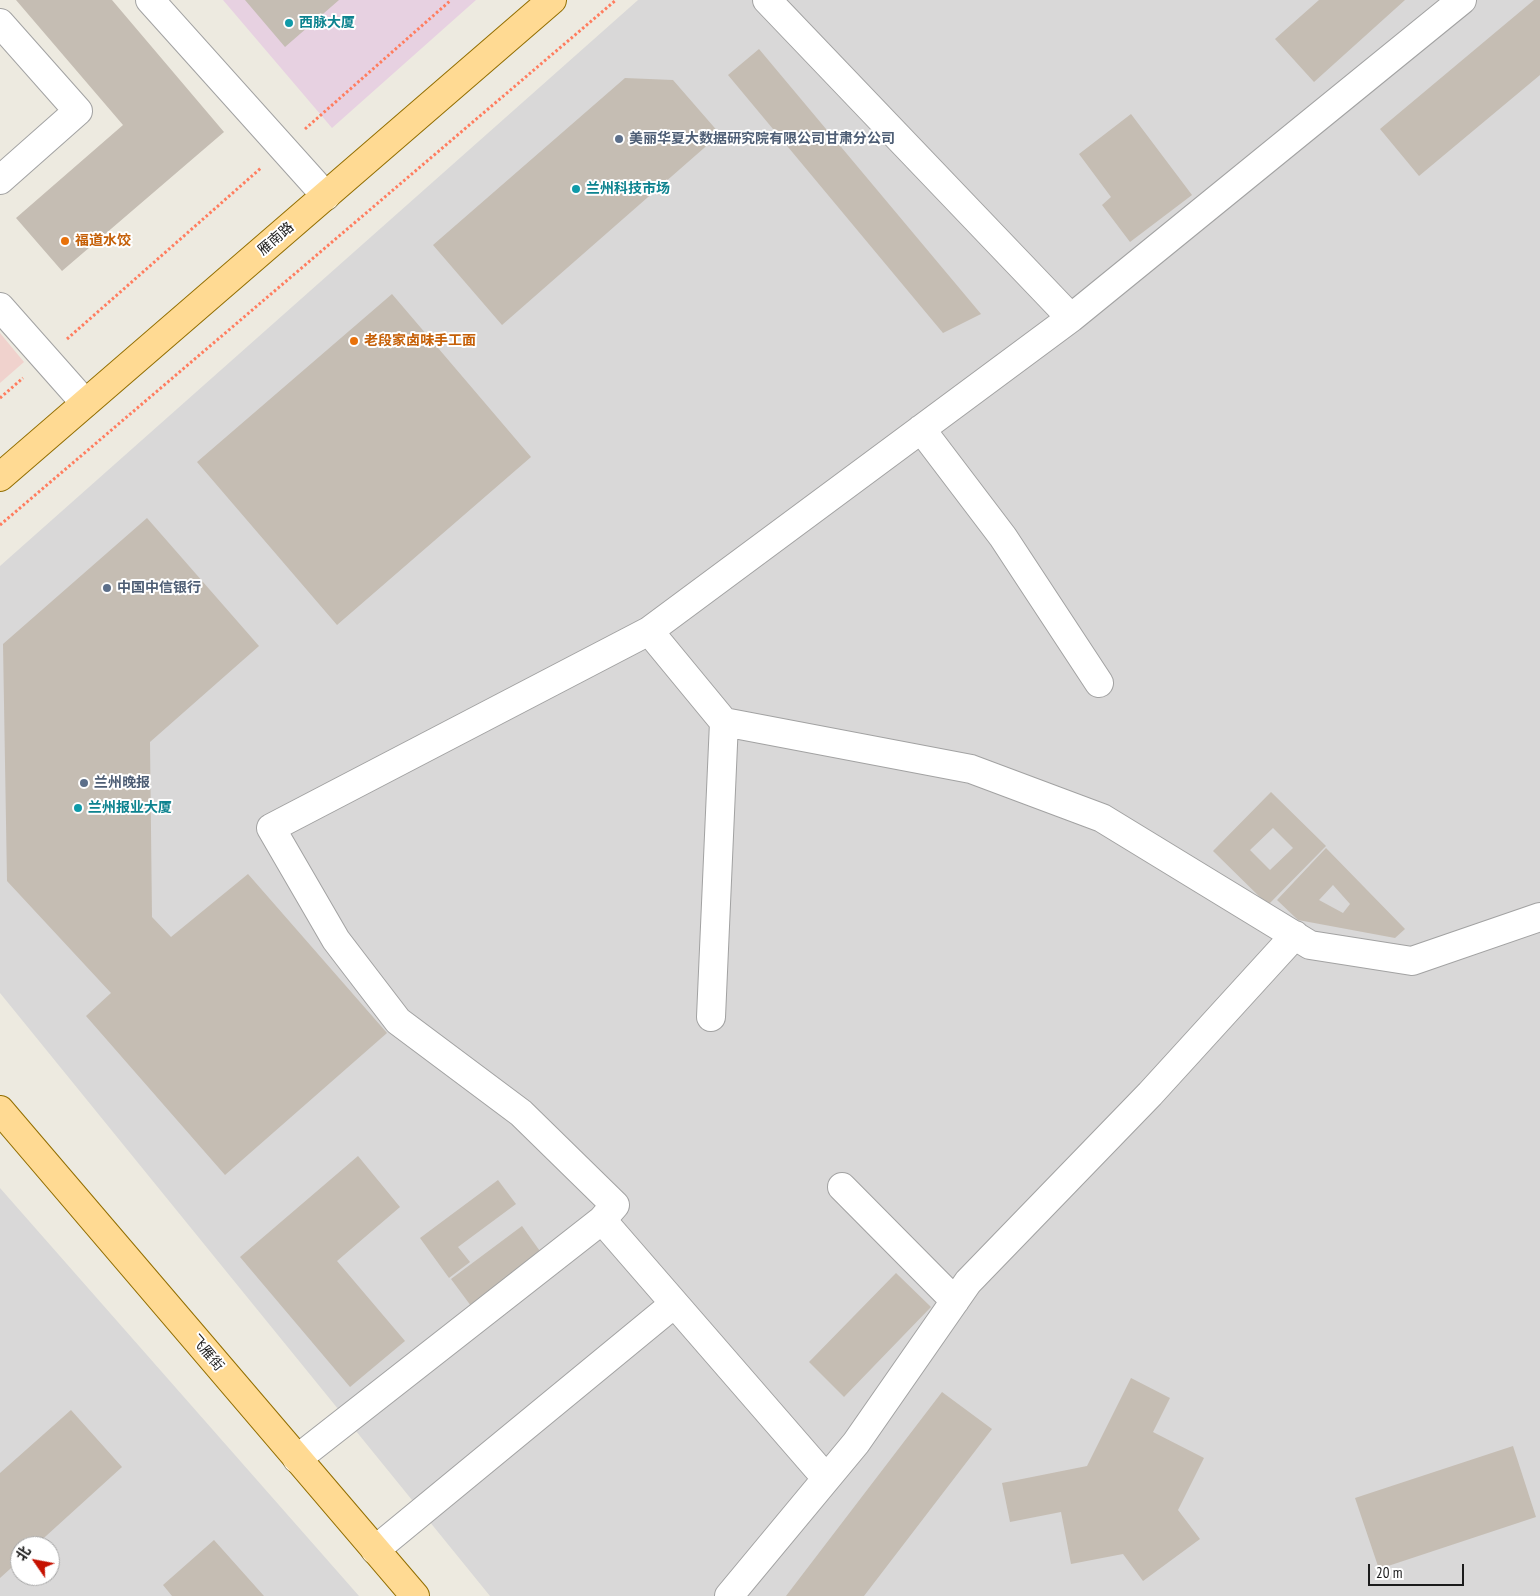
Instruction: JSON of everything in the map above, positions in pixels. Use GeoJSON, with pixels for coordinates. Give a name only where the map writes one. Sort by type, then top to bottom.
{"type":"FeatureCollection","features":[{"type":"Feature","properties":{"kind":"main road","name":"雁南路"},"geometry":{"type":"LineString","coordinates":[[0,477],[552,0]]}},
{"type":"Feature","properties":{"kind":"main road","name":"飞雁街"},"geometry":{"type":"LineString","coordinates":[[0,1110],[415,1596]]}},
{"type":"Feature","properties":{"kind":"street"},"geometry":{"type":"LineString","coordinates":[[150,0],[326,196]]}},
{"type":"Feature","properties":{"kind":"street"},"geometry":{"type":"LineString","coordinates":[[767,0],[1071,318]]}},
{"type":"Feature","properties":{"kind":"street"},"geometry":{"type":"LineString","coordinates":[[297,1459],[602,1220],[615,1205],[521,1113],[398,1021],[336,940],[271,828],[648,631],[1071,318],[1462,0]]}},
{"type":"Feature","properties":{"kind":"street"},"geometry":{"type":"LineString","coordinates":[[0,23],[78,111],[0,180]]}},
{"type":"Feature","properties":{"kind":"street"},"geometry":{"type":"LineString","coordinates":[[0,307],[85,403]]}},
{"type":"Feature","properties":{"kind":"street"},"geometry":{"type":"LineString","coordinates":[[921,430],[1003,537],[1099,683]]}},
{"type":"Feature","properties":{"kind":"street"},"geometry":{"type":"LineString","coordinates":[[648,631],[724,722],[971,769],[1102,818],[1310,945],[1412,961],[1540,917]]}},
{"type":"Feature","properties":{"kind":"street"},"geometry":{"type":"LineString","coordinates":[[711,1017],[724,722]]}},
{"type":"Feature","properties":{"kind":"street"},"geometry":{"type":"LineString","coordinates":[[729,1596],[856,1443],[968,1282],[1150,1094],[1295,936]]}},
{"type":"Feature","properties":{"kind":"street"},"geometry":{"type":"LineString","coordinates":[[842,1187],[955,1301]]}},
{"type":"Feature","properties":{"kind":"street"},"geometry":{"type":"LineString","coordinates":[[602,1220],[826,1478]]}},
{"type":"Feature","properties":{"kind":"street"},"geometry":{"type":"LineString","coordinates":[[375,1550],[674,1304]]}},
{"type":"Feature","properties":{"kind":"path"},"geometry":{"type":"LineString","coordinates":[[0,398],[451,0]]}},
{"type":"Feature","properties":{"kind":"path"},"geometry":{"type":"LineString","coordinates":[[0,525],[616,0]]}},
{"type":"Feature","properties":{"kind":"shaded area"},"geometry":{"type":"Polygon","coordinates":[[[223,0],[476,0],[332,128],[223,0]]]}},
{"type":"Feature","properties":{"kind":"shaded area"},"geometry":{"type":"Polygon","coordinates":[[[638,0],[1540,0],[1540,1596],[490,1596],[0,993],[0,566],[638,0]]]}},
{"type":"Feature","properties":{"kind":"shaded area"},"geometry":{"type":"Polygon","coordinates":[[[0,333],[24,362],[0,383],[0,333]]]}},
{"type":"Feature","properties":{"kind":"shaded area"},"geometry":{"type":"Polygon","coordinates":[[[0,1188],[359,1596],[0,1596],[0,1188]]]}},
{"type":"Feature","properties":{"kind":"building"},"geometry":{"type":"Polygon","coordinates":[[[16,0],[112,0],[224,132],[62,271],[16,218],[123,125],[16,0]]]}},
{"type":"Feature","properties":{"kind":"building","name":"西脉大厦"},"geometry":{"type":"Polygon","coordinates":[[[245,0],[339,0],[285,47],[245,0]]]}},
{"type":"Feature","properties":{"kind":"building"},"geometry":{"type":"Polygon","coordinates":[[[1319,0],[1405,0],[1314,82],[1275,39],[1319,0]]]}},
{"type":"Feature","properties":{"kind":"building"},"geometry":{"type":"Polygon","coordinates":[[[1534,0],[1540,0],[1540,75],[1419,176],[1380,129],[1534,0]]]}},
{"type":"Feature","properties":{"kind":"building"},"geometry":{"type":"Polygon","coordinates":[[[759,49],[981,314],[943,333],[728,75],[759,49]]]}},
{"type":"Feature","properties":{"kind":"building","name":"兰州科技市场"},"geometry":{"type":"Polygon","coordinates":[[[625,78],[673,80],[720,134],[502,325],[433,245],[625,78]]]}},
{"type":"Feature","properties":{"kind":"building"},"geometry":{"type":"Polygon","coordinates":[[[1131,114],[1192,195],[1130,242],[1102,205],[1111,197],[1079,154],[1131,114]]]}},
{"type":"Feature","properties":{"kind":"building"},"geometry":{"type":"Polygon","coordinates":[[[392,294],[531,457],[337,625],[197,462],[392,294]]]}},
{"type":"Feature","properties":{"kind":"building","name":"兰州报业大厦"},"geometry":{"type":"Polygon","coordinates":[[[147,518],[259,646],[150,742],[152,917],[171,937],[248,874],[387,1033],[225,1175],[86,1016],[111,993],[7,881],[3,644],[147,518]]]}},
{"type":"Feature","properties":{"kind":"building"},"geometry":{"type":"Polygon","coordinates":[[[1271,792],[1326,846],[1268,905],[1213,851],[1271,792]],[[1273,828],[1250,850],[1270,870],[1293,848],[1273,828]]]}},
{"type":"Feature","properties":{"kind":"building"},"geometry":{"type":"Polygon","coordinates":[[[1326,848],[1405,929],[1395,938],[1298,920],[1277,900],[1326,848]],[[1333,885],[1319,900],[1343,913],[1350,904],[1333,885]]]}},
{"type":"Feature","properties":{"kind":"building"},"geometry":{"type":"Polygon","coordinates":[[[358,1156],[400,1207],[337,1261],[405,1341],[350,1387],[240,1257],[358,1156]]]}},
{"type":"Feature","properties":{"kind":"building"},"geometry":{"type":"Polygon","coordinates":[[[498,1180],[516,1204],[458,1247],[470,1262],[449,1278],[420,1238],[498,1180]]]}},
{"type":"Feature","properties":{"kind":"building"},"geometry":{"type":"Polygon","coordinates":[[[522,1226],[547,1261],[477,1314],[451,1279],[522,1226]]]}},
{"type":"Feature","properties":{"kind":"building"},"geometry":{"type":"Polygon","coordinates":[[[896,1273],[931,1307],[844,1397],[809,1362],[896,1273]]]}},
{"type":"Feature","properties":{"kind":"building"},"geometry":{"type":"Polygon","coordinates":[[[1131,1378],[1170,1398],[1153,1432],[1204,1458],[1178,1510],[1200,1539],[1143,1581],[1123,1554],[1071,1564],[1061,1512],[1010,1522],[1002,1483],[1087,1466],[1131,1378]]]}},
{"type":"Feature","properties":{"kind":"building"},"geometry":{"type":"Polygon","coordinates":[[[942,1392],[992,1429],[864,1596],[786,1596],[942,1392]]]}},
{"type":"Feature","properties":{"kind":"building"},"geometry":{"type":"Polygon","coordinates":[[[71,1410],[122,1467],[46,1536],[10,1536],[10,1569],[0,1578],[0,1473],[71,1410]]]}},
{"type":"Feature","properties":{"kind":"building"},"geometry":{"type":"Polygon","coordinates":[[[1513,1446],[1536,1517],[1379,1569],[1355,1498],[1513,1446]]]}},
{"type":"Feature","properties":{"kind":"building"},"geometry":{"type":"Polygon","coordinates":[[[214,1540],[264,1596],[172,1596],[163,1585],[214,1540]]]}},
{"type":"Feature","properties":{"kind":"place","name":"西脉大厦"},"geometry":{"type":"Point","coordinates":[289,23]}},
{"type":"Feature","properties":{"kind":"place","name":"美丽华夏大数据研究院有限公司甘肃分公司"},"geometry":{"type":"Point","coordinates":[619,139]}},
{"type":"Feature","properties":{"kind":"place","name":"兰州科技市场"},"geometry":{"type":"Point","coordinates":[576,189]}},
{"type":"Feature","properties":{"kind":"place","name":"福道水饺"},"geometry":{"type":"Point","coordinates":[65,241]}},
{"type":"Feature","properties":{"kind":"place","name":"老段家卤味手工面"},"geometry":{"type":"Point","coordinates":[354,341]}},
{"type":"Feature","properties":{"kind":"place","name":"中国中信银行"},"geometry":{"type":"Point","coordinates":[107,588]}},
{"type":"Feature","properties":{"kind":"place","name":"兰州晚报"},"geometry":{"type":"Point","coordinates":[84,783]}},
{"type":"Feature","properties":{"kind":"place","name":"兰州报业大厦"},"geometry":{"type":"Point","coordinates":[78,808]}}]}
